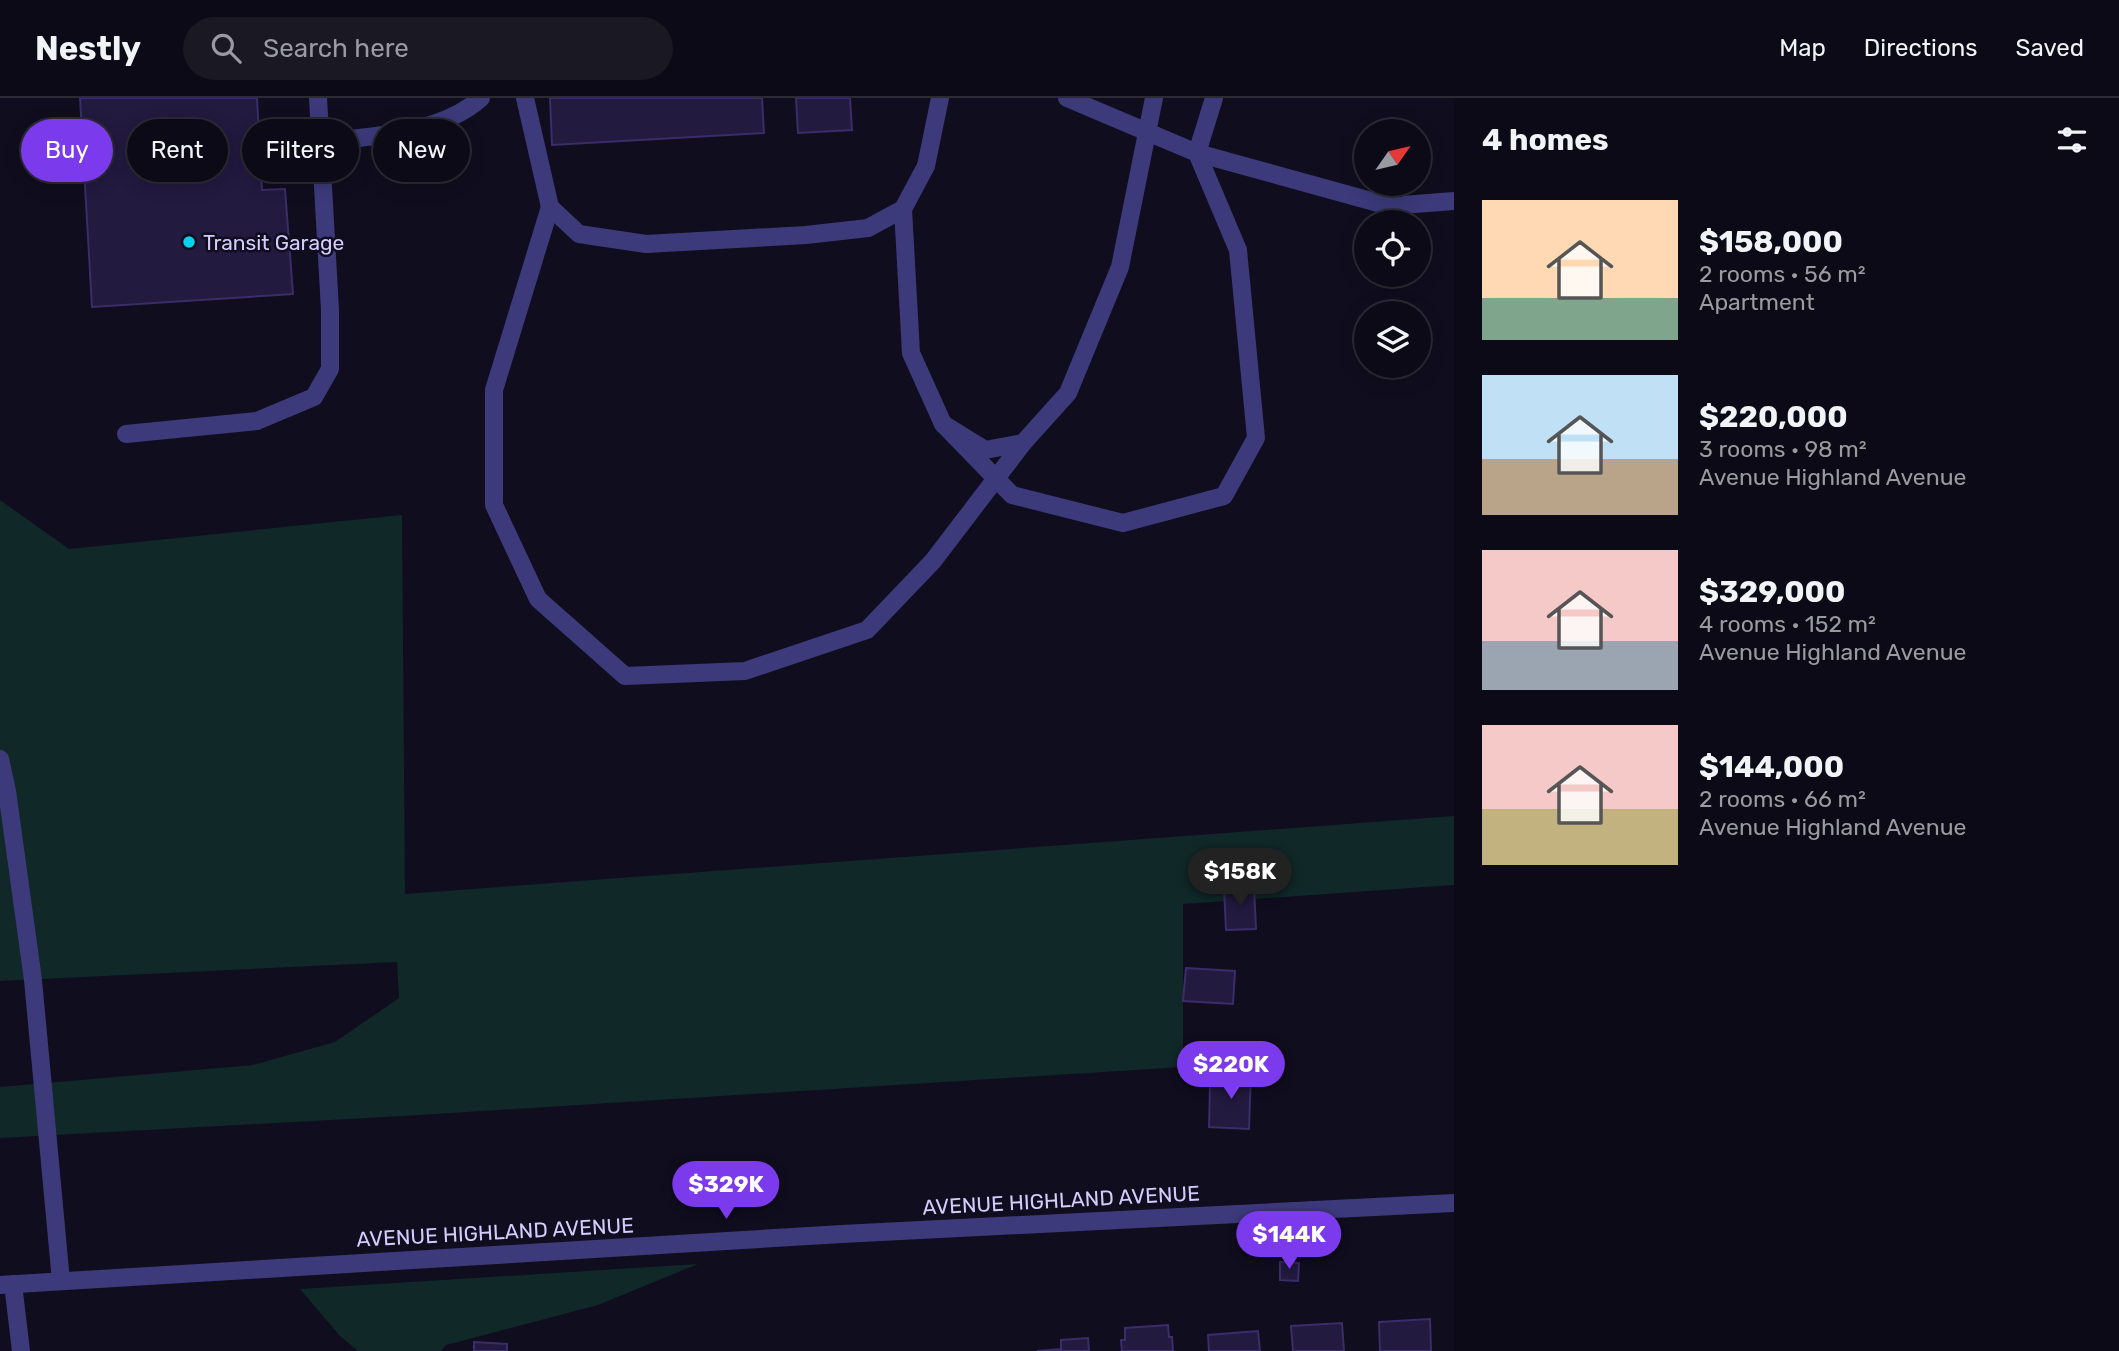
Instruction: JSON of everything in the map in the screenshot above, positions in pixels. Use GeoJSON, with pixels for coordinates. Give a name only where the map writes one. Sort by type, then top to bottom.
{"type":"FeatureCollection","features":[{"type":"Feature","properties":{"kind":"street"},"geometry":{"type":"LineString","coordinates":[[318,98],[319,119]]}},
{"type":"Feature","properties":{"kind":"street"},"geometry":{"type":"LineString","coordinates":[[359,138],[410,132],[470,109],[481,98]]}},
{"type":"Feature","properties":{"kind":"street"},"geometry":{"type":"LineString","coordinates":[[525,98],[550,207],[494,390],[495,505],[538,599],[625,676],[745,671],[867,630],[933,561],[1023,443],[1068,393],[1120,267],[1154,98]]}},
{"type":"Feature","properties":{"kind":"street"},"geometry":{"type":"LineString","coordinates":[[940,98],[926,166],[903,209],[911,353],[943,424],[1012,495],[1123,523],[1224,496],[1256,438],[1238,250],[1197,153],[1214,98]]}},
{"type":"Feature","properties":{"kind":"street"},"geometry":{"type":"LineString","coordinates":[[1067,98],[1197,153],[1389,206],[1454,201]]}},
{"type":"Feature","properties":{"kind":"street"},"geometry":{"type":"LineString","coordinates":[[126,434],[257,422],[314,397],[330,369],[330,310],[323,182]]}},
{"type":"Feature","properties":{"kind":"street"},"geometry":{"type":"LineString","coordinates":[[550,207],[579,234],[646,244],[806,235],[867,228],[903,209]]}},
{"type":"Feature","properties":{"kind":"street"},"geometry":{"type":"LineString","coordinates":[[943,424],[985,450],[1023,443]]}},
{"type":"Feature","properties":{"kind":"street"},"geometry":{"type":"LineString","coordinates":[[0,759],[7,791],[33,980],[61,1281]]}},
{"type":"Feature","properties":{"kind":"street","name":"AVENUE HIGHLAND AVENUE"},"geometry":{"type":"LineString","coordinates":[[7,1284],[842,1234],[1454,1203]]}},
{"type":"Feature","properties":{"kind":"street"},"geometry":{"type":"LineString","coordinates":[[7,1284],[21,1351]]}},
{"type":"Feature","properties":{"kind":"green space"},"geometry":{"type":"Polygon","coordinates":[[[0,500],[69,549],[402,515],[405,894],[1454,816],[1454,885],[1183,904],[1183,1067],[403,1116],[0,1138],[0,1087],[253,1065],[335,1042],[399,998],[397,962],[0,981],[0,500]]]}},
{"type":"Feature","properties":{"kind":"green space"},"geometry":{"type":"Polygon","coordinates":[[[698,1264],[598,1305],[446,1345],[441,1351],[358,1351],[340,1336],[300,1289],[698,1264]]]}},
{"type":"Feature","properties":{"kind":"building","name":"Transit Garage"},"geometry":{"type":"Polygon","coordinates":[[[80,98],[257,98],[258,119],[242,119],[242,182],[262,182],[262,190],[285,189],[293,294],[92,307],[85,182],[113,182],[113,119],[81,119],[80,98]]]}},
{"type":"Feature","properties":{"kind":"building"},"geometry":{"type":"Polygon","coordinates":[[[550,98],[762,98],[764,133],[552,145],[550,98]]]}},
{"type":"Feature","properties":{"kind":"building"},"geometry":{"type":"Polygon","coordinates":[[[796,98],[850,98],[852,130],[798,133],[796,98]]]}},
{"type":"Feature","properties":{"kind":"building"},"geometry":{"type":"Polygon","coordinates":[[[1254,887],[1256,929],[1226,930],[1224,888],[1254,887]]]}},
{"type":"Feature","properties":{"kind":"building"},"geometry":{"type":"Polygon","coordinates":[[[1186,968],[1235,971],[1233,1004],[1183,1001],[1186,968]]]}},
{"type":"Feature","properties":{"kind":"building"},"geometry":{"type":"Polygon","coordinates":[[[1222,1071],[1251,1072],[1249,1129],[1209,1127],[1210,1085],[1222,1086],[1222,1071]]]}},
{"type":"Feature","properties":{"kind":"building"},"geometry":{"type":"Polygon","coordinates":[[[1280,1262],[1299,1263],[1298,1281],[1280,1280],[1280,1262]]]}},
{"type":"Feature","properties":{"kind":"building"},"geometry":{"type":"Polygon","coordinates":[[[1430,1319],[1431,1351],[1380,1351],[1379,1322],[1430,1319]]]}},
{"type":"Feature","properties":{"kind":"building"},"geometry":{"type":"Polygon","coordinates":[[[1342,1323],[1344,1351],[1293,1351],[1291,1326],[1342,1323]]]}},
{"type":"Feature","properties":{"kind":"building"},"geometry":{"type":"Polygon","coordinates":[[[1168,1325],[1173,1351],[1122,1351],[1121,1340],[1125,1340],[1125,1328],[1168,1325]]]}},
{"type":"Feature","properties":{"kind":"building"},"geometry":{"type":"Polygon","coordinates":[[[1258,1331],[1260,1351],[1209,1351],[1208,1335],[1258,1331]]]}},
{"type":"Feature","properties":{"kind":"building"},"geometry":{"type":"Polygon","coordinates":[[[1088,1338],[1089,1351],[1037,1351],[1061,1349],[1061,1340],[1088,1338]]]}},
{"type":"Feature","properties":{"kind":"building"},"geometry":{"type":"Polygon","coordinates":[[[474,1342],[507,1344],[507,1351],[474,1351],[474,1342]]]}},
{"type":"Feature","properties":{"kind":"place","name":"Transit Garage"},"geometry":{"type":"Point","coordinates":[189,242]}}]}
